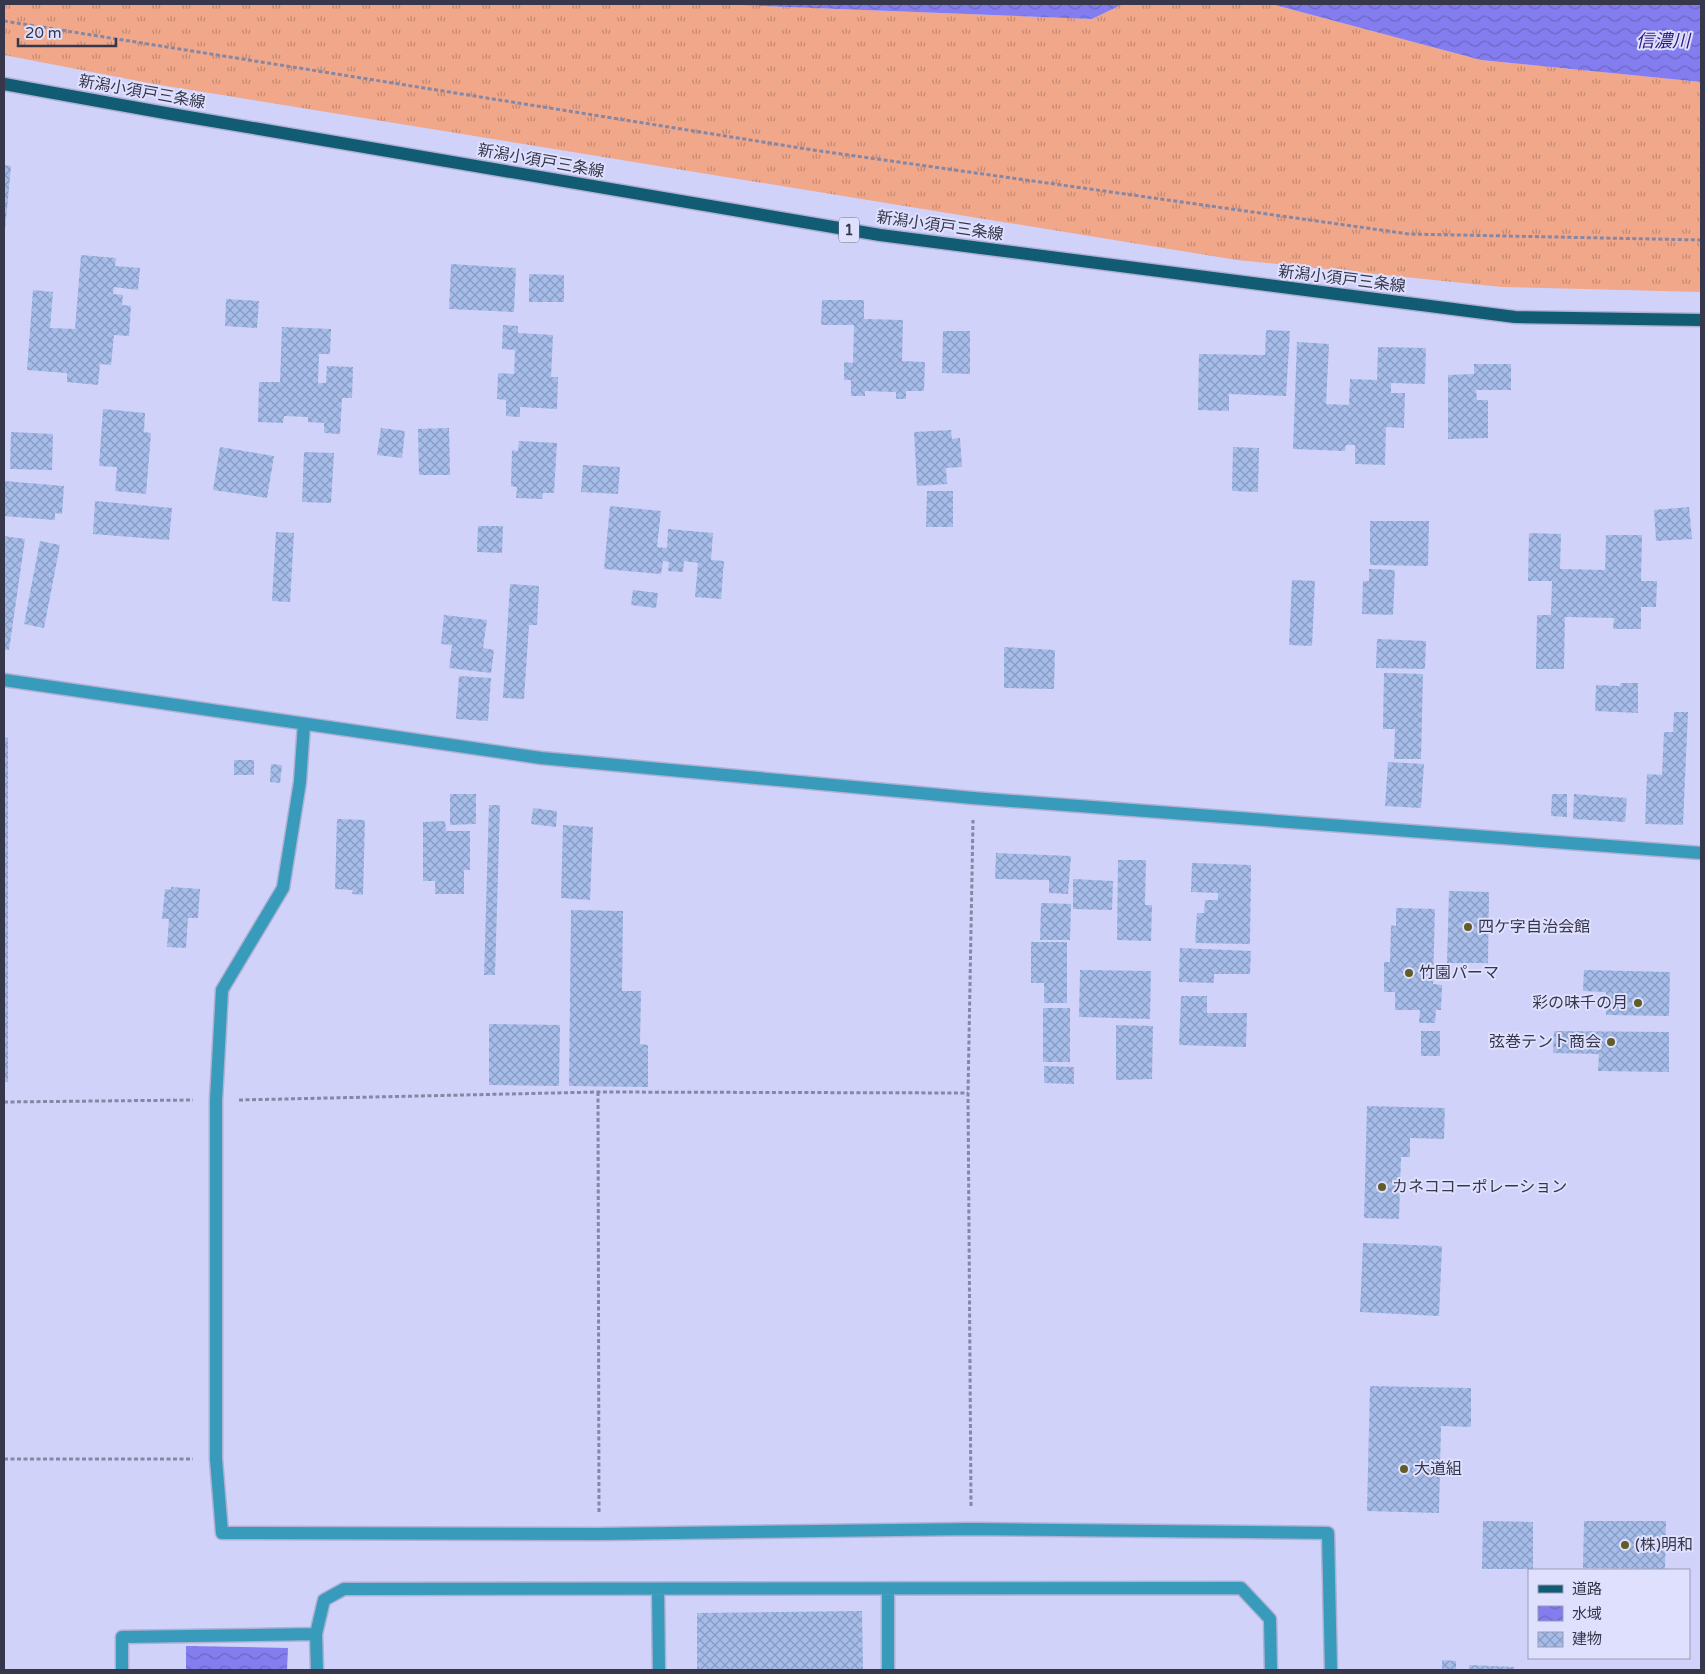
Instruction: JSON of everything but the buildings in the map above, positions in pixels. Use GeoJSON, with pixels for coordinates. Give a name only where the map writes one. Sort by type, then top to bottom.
{"type":"FeatureCollection","features":[{"type":"Feature","properties":{"kind":"main road","name":"新潟小須戸三条線"},"geometry":{"type":"LineString","coordinates":[[4,84],[880,235],[1515,317],[1701,320]]}},
{"type":"Feature","properties":{"kind":"street"},"geometry":{"type":"LineString","coordinates":[[4,680],[541,758],[973,798],[1701,853]]}},
{"type":"Feature","properties":{"kind":"street"},"geometry":{"type":"LineString","coordinates":[[304,724],[300,782],[283,888],[222,990],[216,1100],[216,1459],[222,1533],[599,1534],[971,1529],[1328,1533],[1331,1670]]}},
{"type":"Feature","properties":{"kind":"street"},"geometry":{"type":"LineString","coordinates":[[316,1670],[316,1634],[324,1600],[344,1590],[1241,1588],[1270,1619],[1271,1670]]}},
{"type":"Feature","properties":{"kind":"street"},"geometry":{"type":"LineString","coordinates":[[658,1589],[659,1670]]}},
{"type":"Feature","properties":{"kind":"street"},"geometry":{"type":"LineString","coordinates":[[888,1589],[888,1670]]}},
{"type":"Feature","properties":{"kind":"street"},"geometry":{"type":"LineString","coordinates":[[122,1670],[122,1637],[316,1634]]}},
{"type":"Feature","properties":{"kind":"path"},"geometry":{"type":"LineString","coordinates":[[4,21],[813,150],[1409,234],[1701,240]]}},
{"type":"Feature","properties":{"kind":"path"},"geometry":{"type":"LineString","coordinates":[[971,1529],[968,1093],[973,798]]}},
{"type":"Feature","properties":{"kind":"path"},"geometry":{"type":"LineString","coordinates":[[4,1102],[216,1100],[598,1092],[968,1093]]}},
{"type":"Feature","properties":{"kind":"path"},"geometry":{"type":"LineString","coordinates":[[598,1092],[599,1534]]}},
{"type":"Feature","properties":{"kind":"path"},"geometry":{"type":"LineString","coordinates":[[4,1459],[216,1459]]}},
{"type":"Feature","properties":{"kind":"green space"},"geometry":{"type":"Polygon","coordinates":[[[4,4],[714,4],[1092,19],[1123,4],[1271,4],[1481,60],[1701,82],[1701,292],[1502,287],[1237,260],[154,84],[4,55],[4,4]]]}},
{"type":"Feature","properties":{"kind":"water"},"geometry":{"type":"Polygon","coordinates":[[[714,4],[1123,4],[1092,19],[714,4]]]}},
{"type":"Feature","properties":{"kind":"water","name":"信濃川"},"geometry":{"type":"Polygon","coordinates":[[[1271,4],[1701,4],[1701,82],[1481,60],[1271,4]]]}},
{"type":"Feature","properties":{"kind":"water"},"geometry":{"type":"Polygon","coordinates":[[[186,1646],[288,1648],[287,1670],[186,1670],[186,1646]]]}},
{"type":"Feature","properties":{"kind":"place","name":"四ケ字自治会館"},"geometry":{"type":"Point","coordinates":[1468,927]}},
{"type":"Feature","properties":{"kind":"place","name":"竹園パーマ"},"geometry":{"type":"Point","coordinates":[1409,973]}},
{"type":"Feature","properties":{"kind":"place","name":"彩の味千の月"},"geometry":{"type":"Point","coordinates":[1638,1003]}},
{"type":"Feature","properties":{"kind":"place","name":"弦巻テント商会"},"geometry":{"type":"Point","coordinates":[1611,1042]}},
{"type":"Feature","properties":{"kind":"place","name":"カネココーポレーション"},"geometry":{"type":"Point","coordinates":[1382,1187]}},
{"type":"Feature","properties":{"kind":"place","name":"大道組"},"geometry":{"type":"Point","coordinates":[1404,1469]}},
{"type":"Feature","properties":{"kind":"place","name":"(株)明和"},"geometry":{"type":"Point","coordinates":[1625,1545]}}]}
